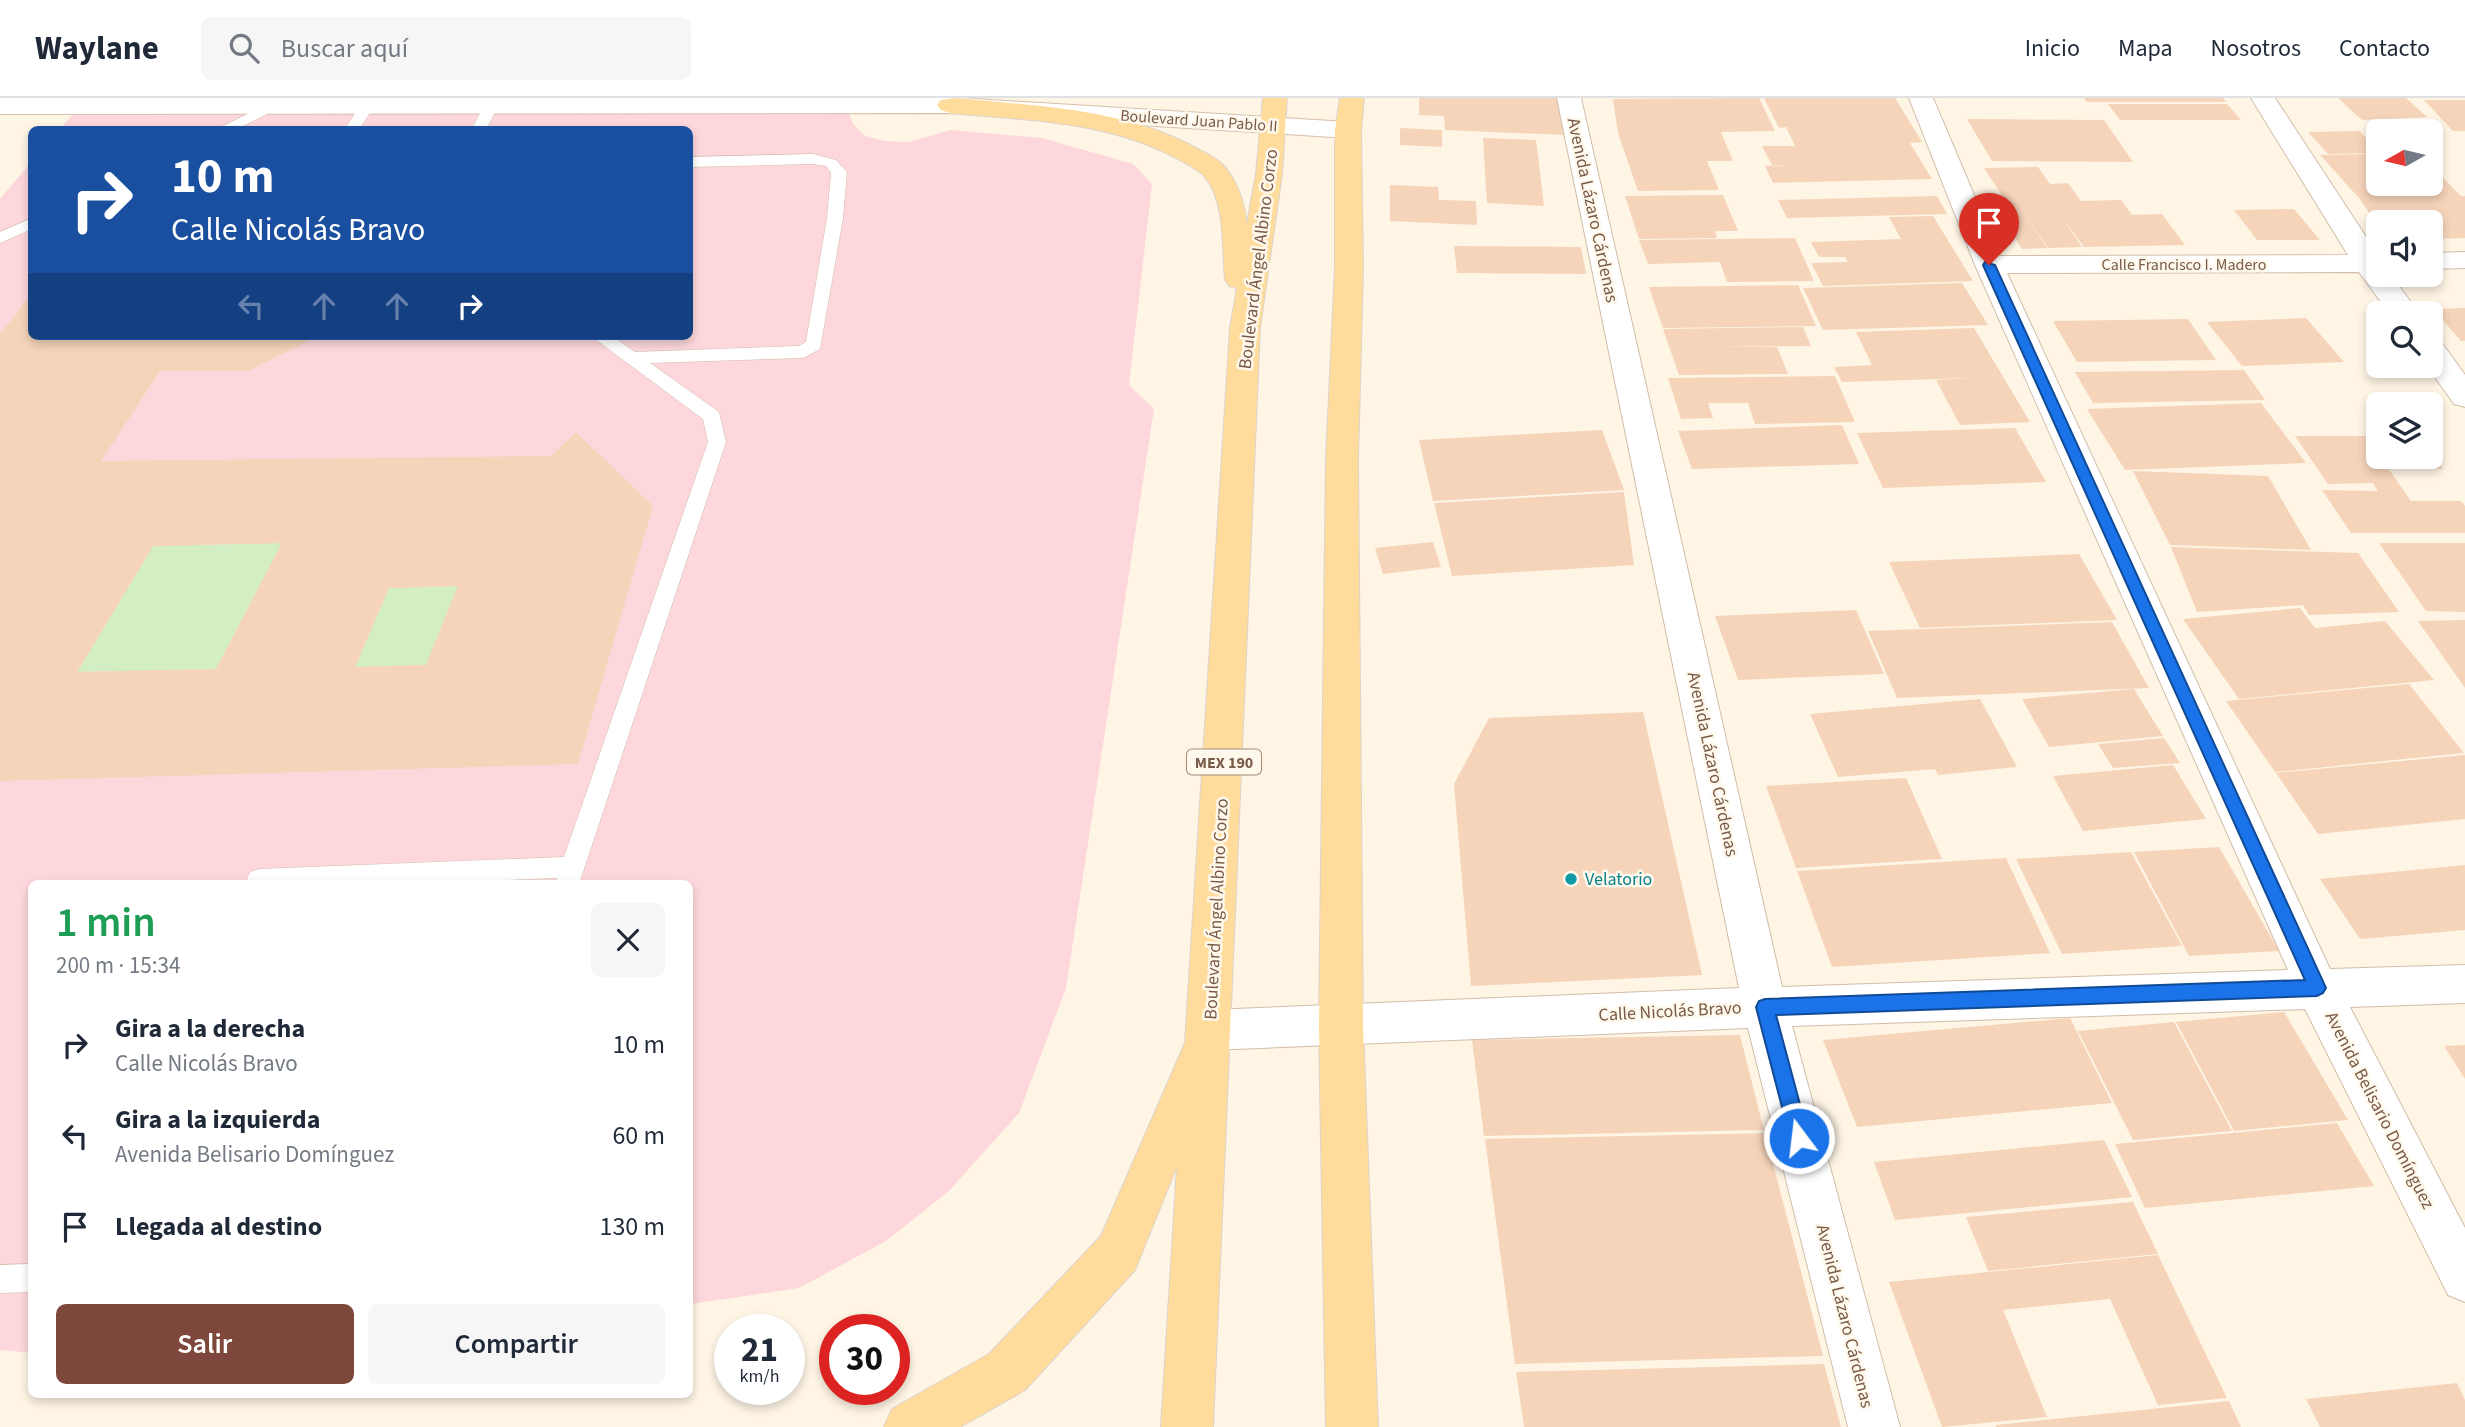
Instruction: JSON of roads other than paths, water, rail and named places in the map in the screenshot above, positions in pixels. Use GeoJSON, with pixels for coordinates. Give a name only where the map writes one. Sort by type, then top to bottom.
{"type":"FeatureCollection","features":[{"type":"Feature","properties":{"kind":"main road"},"geometry":{"type":"LineString","coordinates":[[950,105],[1081,120],[1145,135],[1182,150],[1214,171],[1230,202],[1245,328]]}},
{"type":"Feature","properties":{"kind":"main road","name":"Boulevard Ángel Albino Corzo"},"geometry":{"type":"LineString","coordinates":[[1187,1427],[1245,328],[1274,112]]}},
{"type":"Feature","properties":{"kind":"main road"},"geometry":{"type":"LineString","coordinates":[[1350,114],[1349,268],[1342,474],[1341,1026],[1352,1427]]}},
{"type":"Feature","properties":{"kind":"main road"},"geometry":{"type":"LineString","coordinates":[[910,1427],[1007,1372],[1118,1253],[1210,1030]]}},
{"type":"Feature","properties":{"kind":"street","name":"Avenida Lázaro Cárdenas"},"geometry":{"type":"LineString","coordinates":[[1569,98],[1765,1007],[1874,1427]]}},
{"type":"Feature","properties":{"kind":"street","name":"Avenida Belisario Domínguez"},"geometry":{"type":"LineString","coordinates":[[1920,98],[1989,265],[2317,988],[2465,1278]]}},
{"type":"Feature","properties":{"kind":"street"},"geometry":{"type":"LineString","coordinates":[[2263,98],[2366,253]]}},
{"type":"Feature","properties":{"kind":"street","name":"Boulevard Juan Pablo II"},"geometry":{"type":"LineString","coordinates":[[0,106],[282,102],[367,106],[950,105],[1350,114]]}},
{"type":"Feature","properties":{"kind":"street"},"geometry":{"type":"LineString","coordinates":[[2443,261],[2465,260]]}},
{"type":"Feature","properties":{"kind":"street","name":"Calle Francisco I. Madero"},"geometry":{"type":"LineString","coordinates":[[1989,265],[2366,264]]}},
{"type":"Feature","properties":{"kind":"street"},"geometry":{"type":"LineString","coordinates":[[2443,367],[2465,397]]}},
{"type":"Feature","properties":{"kind":"street","name":"Calle Nicolás Bravo"},"geometry":{"type":"LineString","coordinates":[[1210,1030],[1765,1007],[2465,984]]}},
{"type":"Feature","properties":{"kind":"lane"},"geometry":{"type":"LineString","coordinates":[[231,126],[282,102]]}},
{"type":"Feature","properties":{"kind":"lane"},"geometry":{"type":"LineString","coordinates":[[354,126],[367,106]]}},
{"type":"Feature","properties":{"kind":"lane"},"geometry":{"type":"LineString","coordinates":[[480,126],[491,106]]}},
{"type":"Feature","properties":{"kind":"lane"},"geometry":{"type":"LineString","coordinates":[[631,358],[803,352],[814,345],[835,218],[839,172],[831,163],[813,159],[693,162]]}},
{"type":"Feature","properties":{"kind":"lane"},"geometry":{"type":"LineString","coordinates":[[0,238],[28,225]]}},
{"type":"Feature","properties":{"kind":"lane"},"geometry":{"type":"LineString","coordinates":[[259,879],[571,875],[717,442],[712,416],[606,340]]}},
{"type":"Feature","properties":{"kind":"lane"},"geometry":{"type":"LineString","coordinates":[[0,1279],[28,1278]]}},
{"type":"Feature","properties":{"kind":"place","name":"Velatorio"},"geometry":{"type":"Point","coordinates":[1571,879]}}]}
